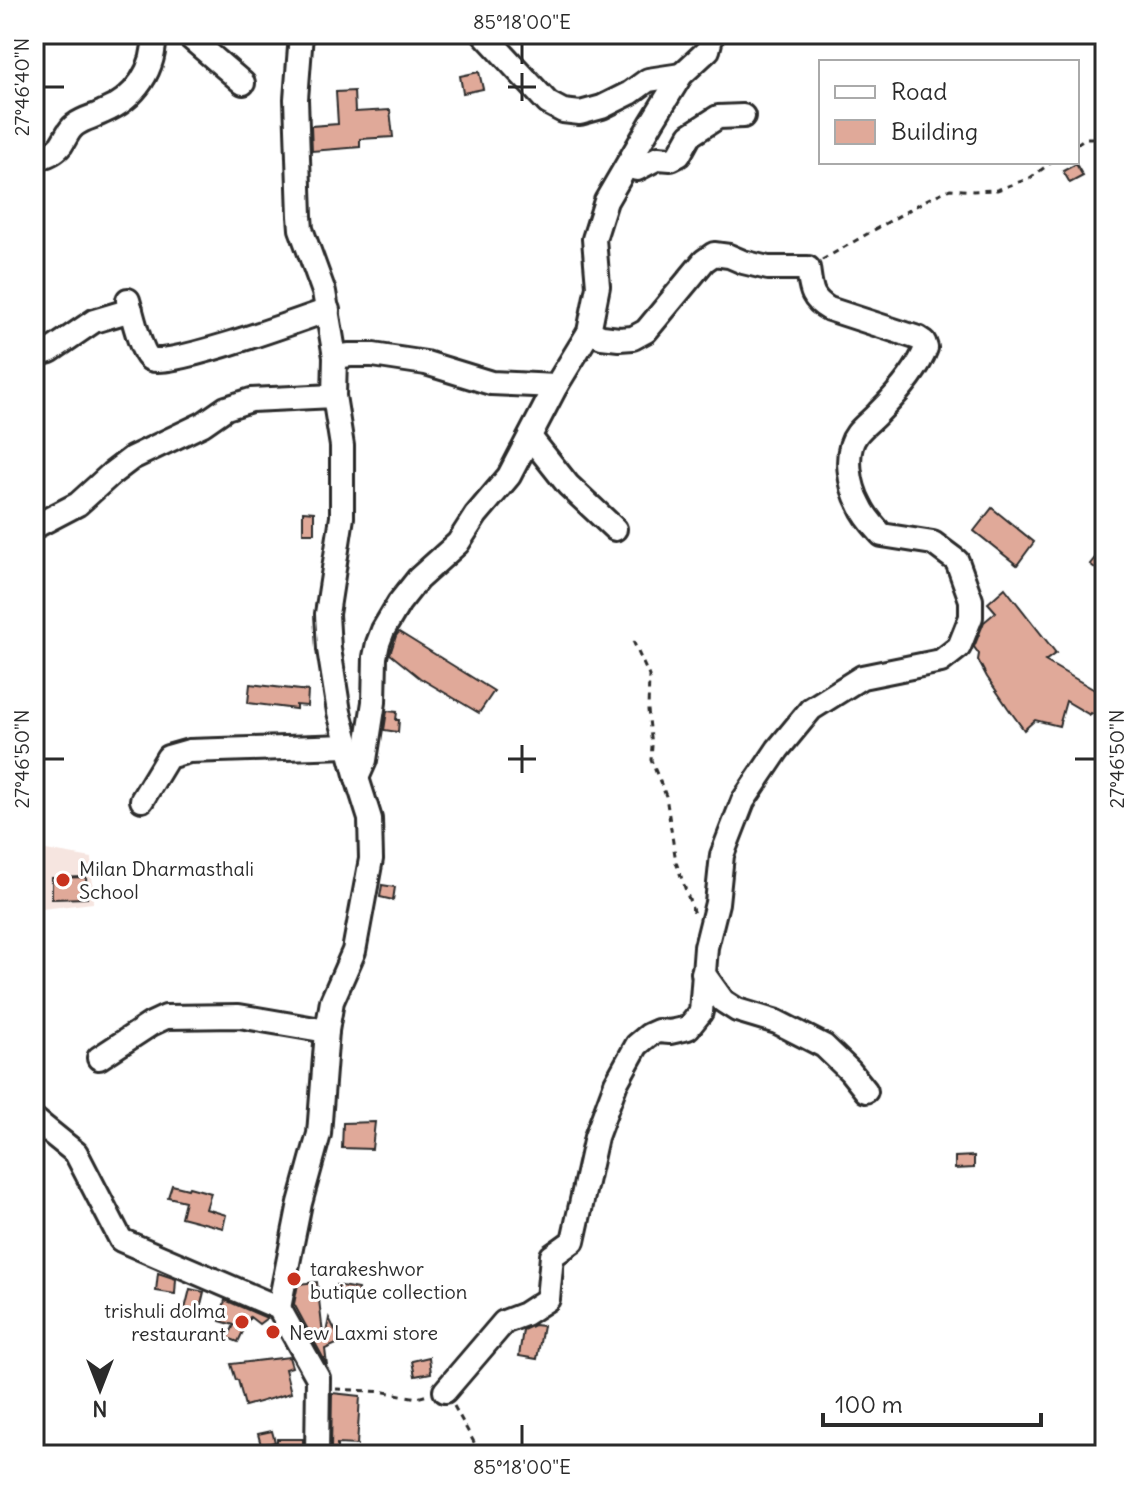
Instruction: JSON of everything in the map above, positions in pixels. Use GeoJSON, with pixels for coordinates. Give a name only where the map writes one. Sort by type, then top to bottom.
{"type":"FeatureCollection","features":[{"type":"Feature","properties":{"kind":"street"},"geometry":{"type":"LineString","coordinates":[[34,160],[53,152],[72,127],[83,119],[105,112],[141,84],[152,56],[154,34]]}},
{"type":"Feature","properties":{"kind":"street"},"geometry":{"type":"LineString","coordinates":[[186,34],[243,83]]}},
{"type":"Feature","properties":{"kind":"street"},"geometry":{"type":"LineString","coordinates":[[279,1308],[300,1203],[319,1134],[332,1001],[354,951],[371,859],[370,819],[339,712],[329,649],[327,614],[342,517],[342,446],[334,396],[335,357],[328,310],[301,229],[296,99],[301,34]]}},
{"type":"Feature","properties":{"kind":"street"},"geometry":{"type":"LineString","coordinates":[[484,34],[548,103],[563,111],[580,113],[602,107],[648,80],[681,75]]}},
{"type":"Feature","properties":{"kind":"street"},"geometry":{"type":"LineString","coordinates":[[357,778],[365,760],[374,702],[375,657],[383,630],[418,579],[458,543],[476,515],[509,476],[556,386],[589,332],[598,286],[594,239],[606,201],[681,75],[708,50],[712,34]]}},
{"type":"Feature","properties":{"kind":"street"},"geometry":{"type":"LineString","coordinates":[[627,166],[637,169],[658,158],[671,159],[679,155],[690,135],[718,117],[743,116]]}},
{"type":"Feature","properties":{"kind":"street"},"geometry":{"type":"LineString","coordinates":[[445,1391],[504,1322],[525,1314],[548,1299],[552,1256],[573,1241],[596,1137],[616,1083],[637,1045],[658,1031],[688,1028],[701,1012],[706,947],[717,903],[722,855],[743,801],[778,749],[811,709],[862,677],[941,661],[959,647],[971,617],[971,600],[957,561],[933,543],[882,535],[858,503],[849,469],[849,454],[855,436],[917,369],[926,348],[924,342],[817,303],[808,268],[768,268],[714,254],[704,261],[646,331],[633,338],[619,339],[589,332]]}},
{"type":"Feature","properties":{"kind":"street"},"geometry":{"type":"LineString","coordinates":[[34,350],[43,353],[50,351],[94,321],[129,305],[147,357],[155,362],[223,345],[328,310]]}},
{"type":"Feature","properties":{"kind":"street"},"geometry":{"type":"LineString","coordinates":[[335,357],[373,355],[426,363],[491,383],[556,386]]}},
{"type":"Feature","properties":{"kind":"street"},"geometry":{"type":"LineString","coordinates":[[34,527],[78,504],[132,458],[203,424],[237,403],[334,396]]}},
{"type":"Feature","properties":{"kind":"street"},"geometry":{"type":"LineString","coordinates":[[530,437],[568,485],[615,529]]}},
{"type":"Feature","properties":{"kind":"street"},"geometry":{"type":"LineString","coordinates":[[142,800],[168,757],[189,751],[348,746]]}},
{"type":"Feature","properties":{"kind":"street"},"geometry":{"type":"LineString","coordinates":[[703,973],[723,1001],[737,1010],[777,1022],[824,1046],[866,1091]]}},
{"type":"Feature","properties":{"kind":"street"},"geometry":{"type":"LineString","coordinates":[[99,1058],[166,1017],[239,1016],[327,1031]]}},
{"type":"Feature","properties":{"kind":"street"},"geometry":{"type":"LineString","coordinates":[[34,1119],[76,1153],[121,1240],[279,1308],[318,1378],[317,1455]]}},
{"type":"Feature","properties":{"kind":"path"},"geometry":{"type":"LineString","coordinates":[[1079,142],[1085,138],[1105,138]]}},
{"type":"Feature","properties":{"kind":"path"},"geometry":{"type":"LineString","coordinates":[[808,268],[950,189],[997,190],[1030,178],[1049,164]]}},
{"type":"Feature","properties":{"kind":"path"},"geometry":{"type":"LineString","coordinates":[[633,641],[649,676],[651,760],[666,796],[676,862],[696,919]]}},
{"type":"Feature","properties":{"kind":"path"},"geometry":{"type":"LineString","coordinates":[[318,1392],[329,1388],[417,1398],[445,1391],[481,1455]]}},
{"type":"Feature","properties":{"kind":"shaded area","name":"Milan Dharmasthali School"},"geometry":{"type":"Polygon","coordinates":[[[34,848],[92,858],[93,903],[42,909],[34,906],[34,848]]]}},
{"type":"Feature","properties":{"kind":"building"},"geometry":{"type":"Polygon","coordinates":[[[479,72],[483,89],[463,93],[460,76],[479,72]]]}},
{"type":"Feature","properties":{"kind":"building"},"geometry":{"type":"Polygon","coordinates":[[[354,91],[355,112],[390,110],[393,137],[360,139],[360,147],[312,151],[311,126],[338,124],[336,92],[354,91]]]}},
{"type":"Feature","properties":{"kind":"building"},"geometry":{"type":"Polygon","coordinates":[[[1076,164],[1083,176],[1070,183],[1063,171],[1076,164]]]}},
{"type":"Feature","properties":{"kind":"building"},"geometry":{"type":"Polygon","coordinates":[[[992,508],[1034,542],[1017,565],[974,531],[992,508]]]}},
{"type":"Feature","properties":{"kind":"building"},"geometry":{"type":"Polygon","coordinates":[[[303,511],[314,512],[314,533],[303,533],[303,511]]]}},
{"type":"Feature","properties":{"kind":"building"},"geometry":{"type":"Polygon","coordinates":[[[1098,554],[1105,559],[1105,576],[1090,564],[1098,554]]]}},
{"type":"Feature","properties":{"kind":"building"},"geometry":{"type":"Polygon","coordinates":[[[1005,588],[1056,653],[1045,661],[1105,696],[1105,719],[1090,715],[1066,701],[1059,726],[1035,720],[1024,730],[987,677],[974,647],[984,622],[996,612],[988,603],[1005,588]]]}},
{"type":"Feature","properties":{"kind":"building"},"geometry":{"type":"Polygon","coordinates":[[[399,632],[494,691],[479,713],[420,678],[390,654],[399,632]]]}},
{"type":"Feature","properties":{"kind":"building"},"geometry":{"type":"Polygon","coordinates":[[[250,684],[308,691],[307,706],[296,705],[296,709],[248,703],[250,684]]]}},
{"type":"Feature","properties":{"kind":"building"},"geometry":{"type":"Polygon","coordinates":[[[387,711],[397,712],[398,732],[384,730],[387,711]]]}},
{"type":"Feature","properties":{"kind":"building"},"geometry":{"type":"Polygon","coordinates":[[[86,877],[87,898],[52,899],[52,878],[86,877]]]}},
{"type":"Feature","properties":{"kind":"building"},"geometry":{"type":"Polygon","coordinates":[[[382,885],[395,887],[393,900],[380,897],[382,885]]]}},
{"type":"Feature","properties":{"kind":"building"},"geometry":{"type":"Polygon","coordinates":[[[375,1122],[372,1149],[342,1148],[343,1123],[375,1122]]]}},
{"type":"Feature","properties":{"kind":"building"},"geometry":{"type":"Polygon","coordinates":[[[974,1156],[974,1168],[955,1169],[955,1157],[974,1156]]]}},
{"type":"Feature","properties":{"kind":"building"},"geometry":{"type":"Polygon","coordinates":[[[172,1185],[211,1193],[206,1209],[226,1215],[223,1228],[181,1217],[185,1201],[168,1197],[172,1185]]]}},
{"type":"Feature","properties":{"kind":"building"},"geometry":{"type":"Polygon","coordinates":[[[158,1273],[176,1279],[175,1294],[156,1291],[158,1273]]]}},
{"type":"Feature","properties":{"kind":"building"},"geometry":{"type":"Polygon","coordinates":[[[317,1282],[324,1343],[329,1318],[341,1342],[325,1349],[327,1365],[294,1304],[298,1284],[317,1282]]]}},
{"type":"Feature","properties":{"kind":"building"},"geometry":{"type":"Polygon","coordinates":[[[336,1285],[358,1289],[355,1303],[333,1299],[336,1285]]]}},
{"type":"Feature","properties":{"kind":"building"},"geometry":{"type":"Polygon","coordinates":[[[190,1289],[204,1292],[198,1317],[184,1313],[190,1289]]]}},
{"type":"Feature","properties":{"kind":"building"},"geometry":{"type":"Polygon","coordinates":[[[225,1300],[267,1318],[259,1324],[250,1317],[238,1342],[228,1338],[234,1325],[220,1321],[225,1300]]]}},
{"type":"Feature","properties":{"kind":"building"},"geometry":{"type":"Polygon","coordinates":[[[534,1325],[543,1326],[537,1359],[519,1356],[523,1330],[534,1325]]]}},
{"type":"Feature","properties":{"kind":"building"},"geometry":{"type":"Polygon","coordinates":[[[289,1357],[292,1367],[285,1369],[291,1393],[245,1406],[231,1364],[289,1357]]]}},
{"type":"Feature","properties":{"kind":"building"},"geometry":{"type":"Polygon","coordinates":[[[429,1357],[431,1373],[415,1376],[412,1361],[429,1357]]]}},
{"type":"Feature","properties":{"kind":"building"},"geometry":{"type":"Polygon","coordinates":[[[332,1393],[360,1396],[357,1445],[337,1444],[337,1451],[331,1451],[332,1393]]]}},
{"type":"Feature","properties":{"kind":"building"},"geometry":{"type":"Polygon","coordinates":[[[272,1431],[275,1442],[261,1445],[258,1434],[272,1431]]]}},
{"type":"Feature","properties":{"kind":"building"},"geometry":{"type":"Polygon","coordinates":[[[277,1439],[303,1439],[303,1455],[277,1455],[277,1439]]]}},
{"type":"Feature","properties":{"kind":"place","name":"Milan Dharmasthali School"},"geometry":{"type":"Point","coordinates":[63,880]}},
{"type":"Feature","properties":{"kind":"place","name":"tarakeshwor butique collection"},"geometry":{"type":"Point","coordinates":[294,1279]}},
{"type":"Feature","properties":{"kind":"place","name":"trishuli dolma restaurant"},"geometry":{"type":"Point","coordinates":[242,1322]}},
{"type":"Feature","properties":{"kind":"place","name":"New Laxmi store"},"geometry":{"type":"Point","coordinates":[273,1332]}}]}
